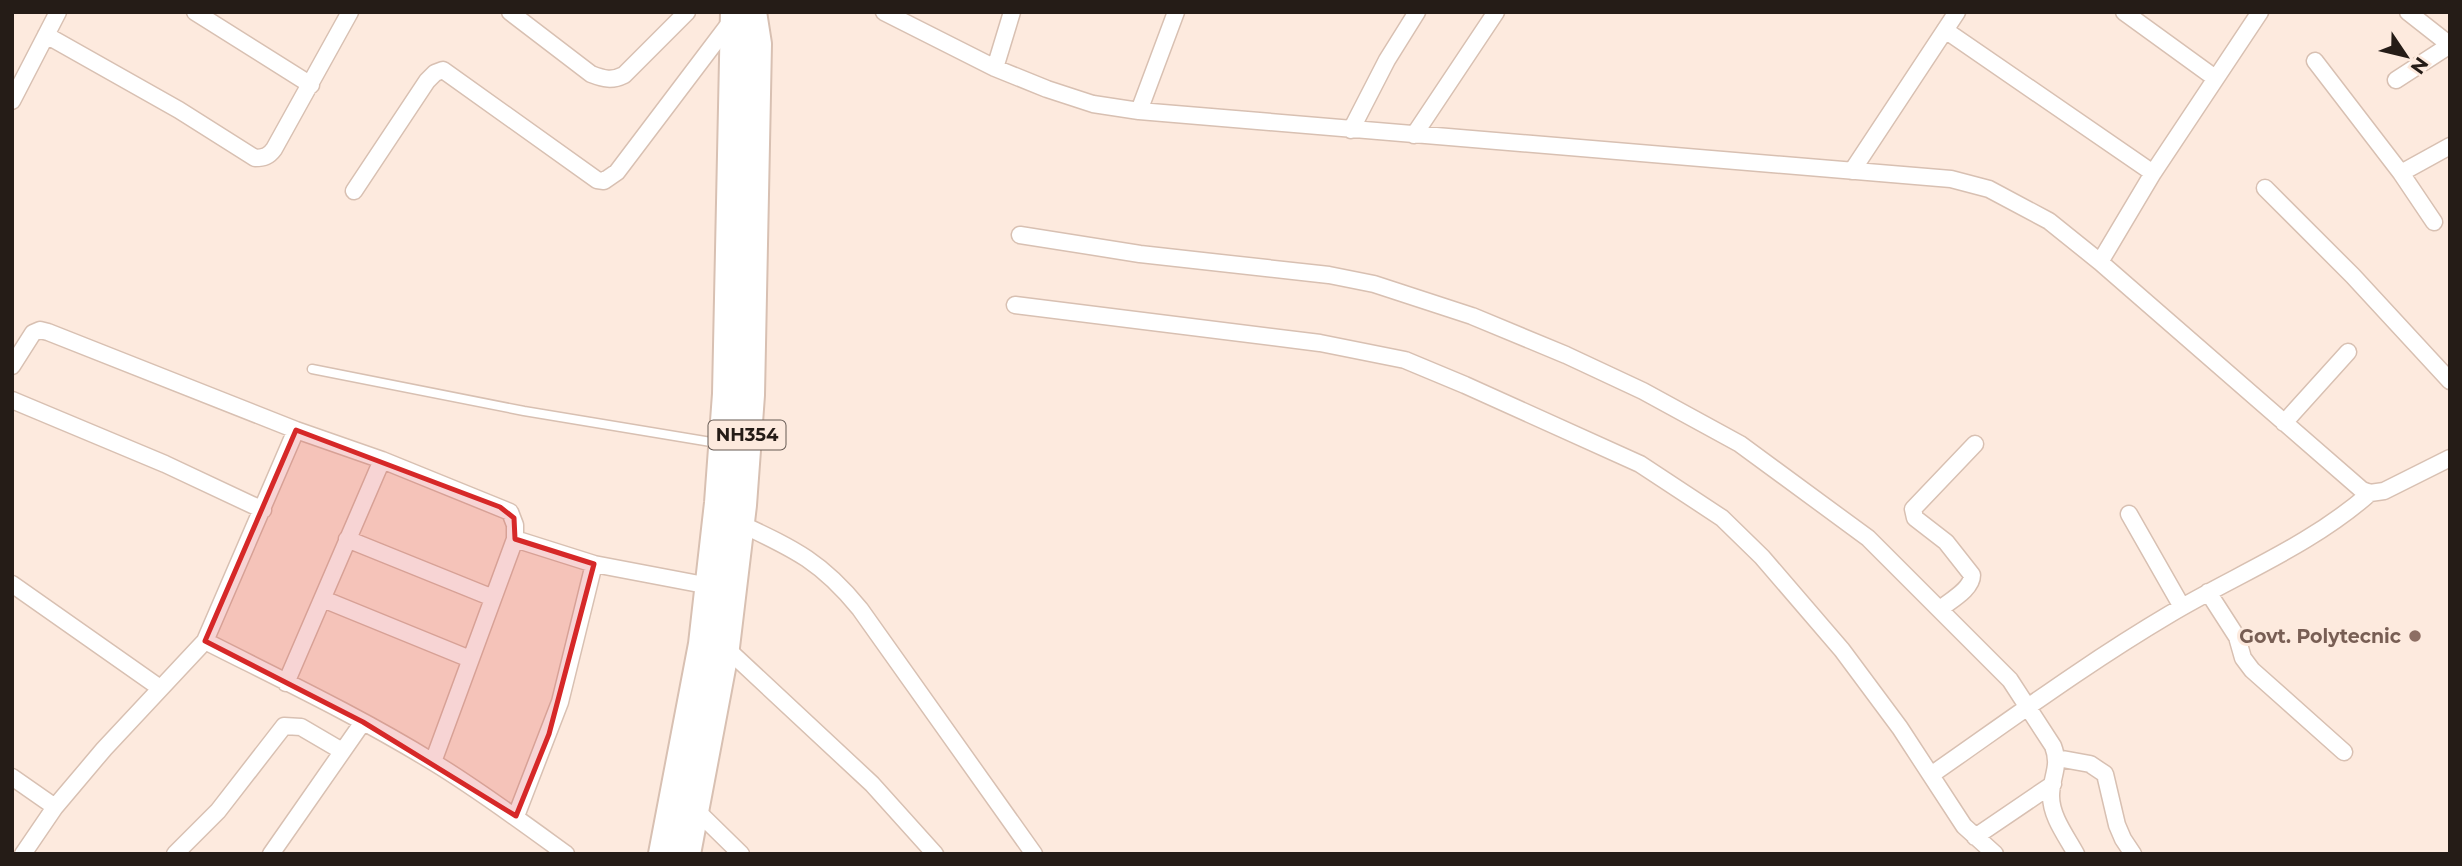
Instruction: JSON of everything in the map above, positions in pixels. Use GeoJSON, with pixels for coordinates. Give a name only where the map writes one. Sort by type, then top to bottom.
{"type":"FeatureCollection","features":[{"type":"Feature","properties":{"kind":"highway","name":"NH354"},"geometry":{"type":"LineString","coordinates":[[686,854],[725,647],[720,588],[740,14]]}},
{"type":"Feature","properties":{"kind":"highway","name":"NH354"},"geometry":{"type":"LineString","coordinates":[[663,854],[703,644],[739,523],[750,382],[757,44],[740,14]]}},
{"type":"Feature","properties":{"kind":"street"},"geometry":{"type":"LineString","coordinates":[[12,101],[58,12]]}},
{"type":"Feature","properties":{"kind":"street"},"geometry":{"type":"LineString","coordinates":[[195,12],[311,85]]}},
{"type":"Feature","properties":{"kind":"street"},"geometry":{"type":"LineString","coordinates":[[46,35],[179,110],[256,158],[267,156],[274,149],[350,12]]}},
{"type":"Feature","properties":{"kind":"street"},"geometry":{"type":"LineString","coordinates":[[510,12],[591,74],[603,79],[615,79],[624,75],[687,12]]}},
{"type":"Feature","properties":{"kind":"street"},"geometry":{"type":"LineString","coordinates":[[995,68],[1012,12]]}},
{"type":"Feature","properties":{"kind":"street"},"geometry":{"type":"LineString","coordinates":[[1139,111],[1176,12]]}},
{"type":"Feature","properties":{"kind":"street"},"geometry":{"type":"LineString","coordinates":[[1351,130],[1387,60],[1417,12]]}},
{"type":"Feature","properties":{"kind":"street"},"geometry":{"type":"LineString","coordinates":[[1414,135],[1496,12]]}},
{"type":"Feature","properties":{"kind":"street"},"geometry":{"type":"LineString","coordinates":[[1852,171],[1957,12]]}},
{"type":"Feature","properties":{"kind":"street"},"geometry":{"type":"LineString","coordinates":[[2124,12],[2216,78]]}},
{"type":"Feature","properties":{"kind":"street"},"geometry":{"type":"LineString","coordinates":[[2099,262],[2153,173],[2260,12]]}},
{"type":"Feature","properties":{"kind":"street"},"geometry":{"type":"LineString","coordinates":[[2396,80],[2450,45],[2408,12]]}},
{"type":"Feature","properties":{"kind":"street"},"geometry":{"type":"LineString","coordinates":[[354,191],[428,81],[435,73],[443,71],[597,180],[604,181],[618,172],[740,14]]}},
{"type":"Feature","properties":{"kind":"street"},"geometry":{"type":"LineString","coordinates":[[892,14],[995,68],[1093,104],[1139,111],[1351,130],[1951,179],[1989,189],[2049,221],[2354,485],[2370,493]]}},
{"type":"Feature","properties":{"kind":"street"},"geometry":{"type":"LineString","coordinates":[[1945,30],[2153,173]]}},
{"type":"Feature","properties":{"kind":"street"},"geometry":{"type":"LineString","coordinates":[[2315,61],[2402,173],[2434,222]]}},
{"type":"Feature","properties":{"kind":"street"},"geometry":{"type":"LineString","coordinates":[[2402,173],[2450,146]]}},
{"type":"Feature","properties":{"kind":"street"},"geometry":{"type":"LineString","coordinates":[[2265,188],[2353,276],[2450,381]]}},
{"type":"Feature","properties":{"kind":"street"},"geometry":{"type":"LineString","coordinates":[[1020,235],[1140,254],[1329,275],[1374,284],[1472,316],[1566,355],[1643,391],[1740,444],[1868,538],[2010,680],[2053,746],[2057,758],[2051,795],[2056,817],[2076,854]]}},
{"type":"Feature","properties":{"kind":"street"},"geometry":{"type":"LineString","coordinates":[[1015,305],[1320,343],[1405,360],[1640,464],[1722,518],[1762,557],[1843,650],[1965,826],[1995,854]]}},
{"type":"Feature","properties":{"kind":"street"},"geometry":{"type":"LineString","coordinates":[[12,366],[29,338],[40,330],[296,430],[382,460],[510,512],[515,525],[515,539],[433,762]]}},
{"type":"Feature","properties":{"kind":"street"},"geometry":{"type":"LineString","coordinates":[[2284,423],[2348,352]]}},
{"type":"Feature","properties":{"kind":"street"},"geometry":{"type":"LineString","coordinates":[[12,400],[165,464],[262,510]]}},
{"type":"Feature","properties":{"kind":"street"},"geometry":{"type":"LineString","coordinates":[[23,854],[55,807],[205,641],[296,430]]}},
{"type":"Feature","properties":{"kind":"street"},"geometry":{"type":"LineString","coordinates":[[1940,609],[1968,586],[1972,575],[1945,542],[1915,518],[1913,509],[1975,444]]}},
{"type":"Feature","properties":{"kind":"street"},"geometry":{"type":"LineString","coordinates":[[1931,775],[2029,706],[2182,607],[2322,531],[2370,493],[2384,491],[2450,458]]}},
{"type":"Feature","properties":{"kind":"street"},"geometry":{"type":"LineString","coordinates":[[286,683],[382,460]]}},
{"type":"Feature","properties":{"kind":"street"},"geometry":{"type":"LineString","coordinates":[[2129,514],[2182,607]]}},
{"type":"Feature","properties":{"kind":"street"},"geometry":{"type":"LineString","coordinates":[[739,523],[807,557],[840,584],[1034,854]]}},
{"type":"Feature","properties":{"kind":"street"},"geometry":{"type":"LineString","coordinates":[[347,539],[493,598]]}},
{"type":"Feature","properties":{"kind":"street"},"geometry":{"type":"LineString","coordinates":[[515,539],[594,564],[720,588]]}},
{"type":"Feature","properties":{"kind":"street"},"geometry":{"type":"LineString","coordinates":[[516,816],[559,702],[594,564]]}},
{"type":"Feature","properties":{"kind":"street"},"geometry":{"type":"LineString","coordinates":[[12,584],[160,688]]}},
{"type":"Feature","properties":{"kind":"street"},"geometry":{"type":"LineString","coordinates":[[2208,592],[2237,637],[2244,658],[2252,670],[2344,752]]}},
{"type":"Feature","properties":{"kind":"street"},"geometry":{"type":"LineString","coordinates":[[323,599],[470,659]]}},
{"type":"Feature","properties":{"kind":"street"},"geometry":{"type":"LineString","coordinates":[[205,641],[363,722],[433,762],[516,816],[562,853]]}},
{"type":"Feature","properties":{"kind":"street"},"geometry":{"type":"LineString","coordinates":[[725,647],[872,784],[935,854]]}},
{"type":"Feature","properties":{"kind":"street"},"geometry":{"type":"LineString","coordinates":[[271,854],[363,722]]}},
{"type":"Feature","properties":{"kind":"street"},"geometry":{"type":"LineString","coordinates":[[175,854],[218,811],[284,726],[301,727],[342,751]]}},
{"type":"Feature","properties":{"kind":"street"},"geometry":{"type":"LineString","coordinates":[[2057,758],[2091,764],[2105,774],[2117,825],[2133,854]]}},
{"type":"Feature","properties":{"kind":"street"},"geometry":{"type":"LineString","coordinates":[[12,776],[55,807]]}},
{"type":"Feature","properties":{"kind":"street"},"geometry":{"type":"LineString","coordinates":[[1975,837],[2053,784]]}},
{"type":"Feature","properties":{"kind":"street"},"geometry":{"type":"LineString","coordinates":[[696,810],[741,854]]}},
{"type":"Feature","properties":{"kind":"lane"},"geometry":{"type":"LineString","coordinates":[[312,369],[524,411],[724,444]]}},
{"type":"Feature","properties":{"kind":"highlighted area"},"geometry":{"type":"Polygon","coordinates":[[[296,430],[500,507],[514,518],[515,539],[594,564],[549,734],[516,816],[363,722],[205,641],[296,430]]]}},
{"type":"Feature","properties":{"kind":"place","name":"Govt. Polytecnic"},"geometry":{"type":"Point","coordinates":[2415,636]}}]}
